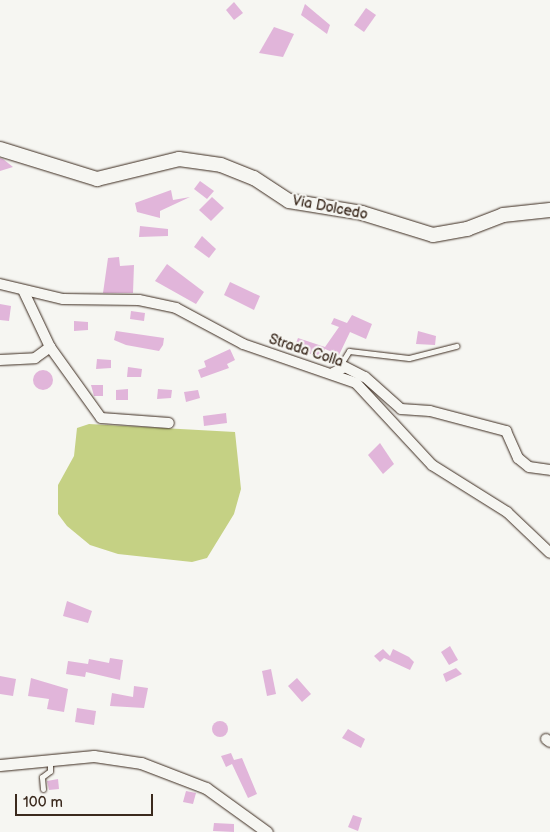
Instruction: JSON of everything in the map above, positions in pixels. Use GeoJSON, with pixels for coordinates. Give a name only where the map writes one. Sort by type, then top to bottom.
{"type":"FeatureCollection","features":[{"type":"Feature","properties":{"kind":"main road","name":"Via Dolcedo"},"geometry":{"type":"LineString","coordinates":[[0,149],[90,178],[179,159],[221,165],[254,178],[289,201],[362,213],[433,235],[467,229],[503,215],[550,210]]}},
{"type":"Feature","properties":{"kind":"street","name":"Strada Colla"},"geometry":{"type":"LineString","coordinates":[[0,284],[70,300],[139,300],[176,308],[243,344],[336,370],[366,390],[432,465],[507,512],[550,553]]}},
{"type":"Feature","properties":{"kind":"street"},"geometry":{"type":"LineString","coordinates":[[23,290],[50,348],[101,418],[169,423]]}},
{"type":"Feature","properties":{"kind":"street"},"geometry":{"type":"LineString","coordinates":[[0,360],[35,358],[50,348]]}},
{"type":"Feature","properties":{"kind":"street"},"geometry":{"type":"LineString","coordinates":[[336,370],[365,377],[402,409],[430,411],[506,431],[518,458],[529,467],[550,470]]}},
{"type":"Feature","properties":{"kind":"street"},"geometry":{"type":"LineString","coordinates":[[0,765],[50,758],[94,756],[172,772],[206,788],[267,832]]}},
{"type":"Feature","properties":{"kind":"lane"},"geometry":{"type":"LineString","coordinates":[[336,370],[349,351],[409,358],[456,346]]}},
{"type":"Feature","properties":{"kind":"lane"},"geometry":{"type":"LineString","coordinates":[[43,788],[50,758]]}},
{"type":"Feature","properties":{"kind":"green space"},"geometry":{"type":"Polygon","coordinates":[[[89,424],[235,432],[241,489],[234,514],[207,558],[192,562],[118,554],[90,545],[67,526],[58,514],[58,485],[74,456],[77,428],[89,424]]]}},
{"type":"Feature","properties":{"kind":"building"},"geometry":{"type":"Polygon","coordinates":[[[234,2],[243,13],[234,20],[226,10],[234,2]]]}},
{"type":"Feature","properties":{"kind":"building"},"geometry":{"type":"Polygon","coordinates":[[[305,4],[330,25],[327,34],[301,15],[305,4]]]}},
{"type":"Feature","properties":{"kind":"building"},"geometry":{"type":"Polygon","coordinates":[[[366,8],[376,15],[364,32],[354,25],[366,8]]]}},
{"type":"Feature","properties":{"kind":"building"},"geometry":{"type":"Polygon","coordinates":[[[274,27],[294,34],[283,57],[259,53],[274,27]]]}},
{"type":"Feature","properties":{"kind":"building"},"geometry":{"type":"Polygon","coordinates":[[[0,158],[3,159],[13,167],[0,171],[0,158]]]}},
{"type":"Feature","properties":{"kind":"building"},"geometry":{"type":"Polygon","coordinates":[[[200,181],[214,191],[207,199],[194,189],[200,181]]]}},
{"type":"Feature","properties":{"kind":"building"},"geometry":{"type":"Polygon","coordinates":[[[171,190],[173,200],[190,197],[160,211],[160,218],[137,212],[135,203],[171,190]]]}},
{"type":"Feature","properties":{"kind":"building"},"geometry":{"type":"Polygon","coordinates":[[[212,197],[224,208],[211,221],[199,210],[212,197]]]}},
{"type":"Feature","properties":{"kind":"building"},"geometry":{"type":"Polygon","coordinates":[[[140,226],[168,229],[168,236],[139,237],[140,226]]]}},
{"type":"Feature","properties":{"kind":"building"},"geometry":{"type":"Polygon","coordinates":[[[202,236],[216,249],[209,258],[194,247],[202,236]]]}},
{"type":"Feature","properties":{"kind":"building"},"geometry":{"type":"Polygon","coordinates":[[[119,257],[120,266],[134,265],[133,293],[103,293],[108,258],[119,257]]]}},
{"type":"Feature","properties":{"kind":"building"},"geometry":{"type":"Polygon","coordinates":[[[167,264],[204,292],[196,304],[155,281],[167,264]]]}},
{"type":"Feature","properties":{"kind":"building"},"geometry":{"type":"Polygon","coordinates":[[[230,282],[260,296],[254,310],[224,295],[230,282]]]}},
{"type":"Feature","properties":{"kind":"building"},"geometry":{"type":"Polygon","coordinates":[[[0,304],[11,306],[9,321],[0,320],[0,304]]]}},
{"type":"Feature","properties":{"kind":"building"},"geometry":{"type":"Polygon","coordinates":[[[131,311],[145,313],[144,321],[130,319],[131,311]]]}},
{"type":"Feature","properties":{"kind":"building"},"geometry":{"type":"Polygon","coordinates":[[[352,315],[372,324],[366,339],[350,332],[339,355],[325,349],[322,358],[294,348],[298,338],[325,347],[339,327],[331,324],[334,318],[347,323],[352,315]]]}},
{"type":"Feature","properties":{"kind":"building"},"geometry":{"type":"Polygon","coordinates":[[[74,321],[88,322],[88,330],[74,331],[74,321]]]}},
{"type":"Feature","properties":{"kind":"building"},"geometry":{"type":"Polygon","coordinates":[[[116,331],[164,338],[163,345],[159,351],[126,345],[114,340],[116,331]]]}},
{"type":"Feature","properties":{"kind":"building"},"geometry":{"type":"Polygon","coordinates":[[[418,331],[436,336],[435,345],[416,344],[418,331]]]}},
{"type":"Feature","properties":{"kind":"building"},"geometry":{"type":"Polygon","coordinates":[[[230,349],[235,360],[227,364],[229,368],[201,378],[198,370],[206,367],[204,361],[230,349]]]}},
{"type":"Feature","properties":{"kind":"building"},"geometry":{"type":"Polygon","coordinates":[[[97,359],[111,360],[111,368],[96,369],[97,359]]]}},
{"type":"Feature","properties":{"kind":"building"},"geometry":{"type":"Polygon","coordinates":[[[128,367],[142,369],[141,377],[127,377],[128,367]]]}},
{"type":"Feature","properties":{"kind":"building"},"geometry":{"type":"Polygon","coordinates":[[[39,370],[47,370],[53,376],[53,384],[47,390],[39,390],[33,384],[33,376],[39,370]]]}},
{"type":"Feature","properties":{"kind":"building"},"geometry":{"type":"Polygon","coordinates":[[[91,385],[103,385],[103,396],[94,396],[91,385]]]}},
{"type":"Feature","properties":{"kind":"building"},"geometry":{"type":"Polygon","coordinates":[[[128,389],[128,400],[116,400],[116,390],[128,389]]]}},
{"type":"Feature","properties":{"kind":"building"},"geometry":{"type":"Polygon","coordinates":[[[158,389],[172,390],[171,398],[157,399],[158,389]]]}},
{"type":"Feature","properties":{"kind":"building"},"geometry":{"type":"Polygon","coordinates":[[[198,390],[200,398],[186,402],[184,392],[198,390]]]}},
{"type":"Feature","properties":{"kind":"building"},"geometry":{"type":"Polygon","coordinates":[[[226,413],[227,423],[204,426],[203,416],[226,413]]]}},
{"type":"Feature","properties":{"kind":"building"},"geometry":{"type":"Polygon","coordinates":[[[380,443],[394,464],[383,474],[368,455],[380,443]]]}},
{"type":"Feature","properties":{"kind":"building"},"geometry":{"type":"Polygon","coordinates":[[[67,601],[92,611],[88,623],[63,616],[67,601]]]}},
{"type":"Feature","properties":{"kind":"building"},"geometry":{"type":"Polygon","coordinates":[[[450,646],[458,660],[449,665],[441,652],[450,646]]]}},
{"type":"Feature","properties":{"kind":"building"},"geometry":{"type":"Polygon","coordinates":[[[383,649],[390,656],[393,649],[409,657],[414,662],[410,670],[384,658],[380,662],[374,656],[383,649]]]}},
{"type":"Feature","properties":{"kind":"building"},"geometry":{"type":"Polygon","coordinates":[[[110,658],[123,660],[120,680],[86,672],[85,677],[66,674],[68,661],[88,664],[89,659],[109,663],[110,658]]]}},
{"type":"Feature","properties":{"kind":"building"},"geometry":{"type":"Polygon","coordinates":[[[456,668],[462,674],[446,682],[443,674],[456,668]]]}},
{"type":"Feature","properties":{"kind":"building"},"geometry":{"type":"Polygon","coordinates":[[[271,669],[276,694],[267,696],[262,671],[271,669]]]}},
{"type":"Feature","properties":{"kind":"building"},"geometry":{"type":"Polygon","coordinates":[[[0,676],[16,679],[13,696],[0,694],[0,676]]]}},
{"type":"Feature","properties":{"kind":"building"},"geometry":{"type":"Polygon","coordinates":[[[31,678],[68,689],[64,712],[47,709],[49,699],[28,696],[31,678]]]}},
{"type":"Feature","properties":{"kind":"building"},"geometry":{"type":"Polygon","coordinates":[[[297,678],[311,694],[302,702],[288,686],[297,678]]]}},
{"type":"Feature","properties":{"kind":"building"},"geometry":{"type":"Polygon","coordinates":[[[134,686],[148,688],[144,708],[110,706],[112,693],[133,697],[134,686]]]}},
{"type":"Feature","properties":{"kind":"building"},"geometry":{"type":"Polygon","coordinates":[[[77,708],[96,711],[94,725],[75,722],[77,708]]]}},
{"type":"Feature","properties":{"kind":"building"},"geometry":{"type":"Polygon","coordinates":[[[217,721],[223,721],[228,726],[226,735],[217,737],[212,732],[212,726],[217,721]]]}},
{"type":"Feature","properties":{"kind":"building"},"geometry":{"type":"Polygon","coordinates":[[[348,729],[365,739],[361,748],[342,738],[348,729]]]}},
{"type":"Feature","properties":{"kind":"building"},"geometry":{"type":"Polygon","coordinates":[[[231,753],[234,760],[242,758],[257,794],[248,798],[232,764],[226,767],[221,756],[231,753]]]}},
{"type":"Feature","properties":{"kind":"building"},"geometry":{"type":"Polygon","coordinates":[[[58,779],[59,789],[49,790],[47,781],[58,779]]]}},
{"type":"Feature","properties":{"kind":"building"},"geometry":{"type":"Polygon","coordinates":[[[186,791],[196,793],[193,804],[183,802],[186,791]]]}},
{"type":"Feature","properties":{"kind":"building"},"geometry":{"type":"Polygon","coordinates":[[[353,815],[362,818],[358,831],[348,827],[353,815]]]}},
{"type":"Feature","properties":{"kind":"building"},"geometry":{"type":"Polygon","coordinates":[[[214,823],[234,824],[234,832],[213,831],[214,823]]]}}]}
